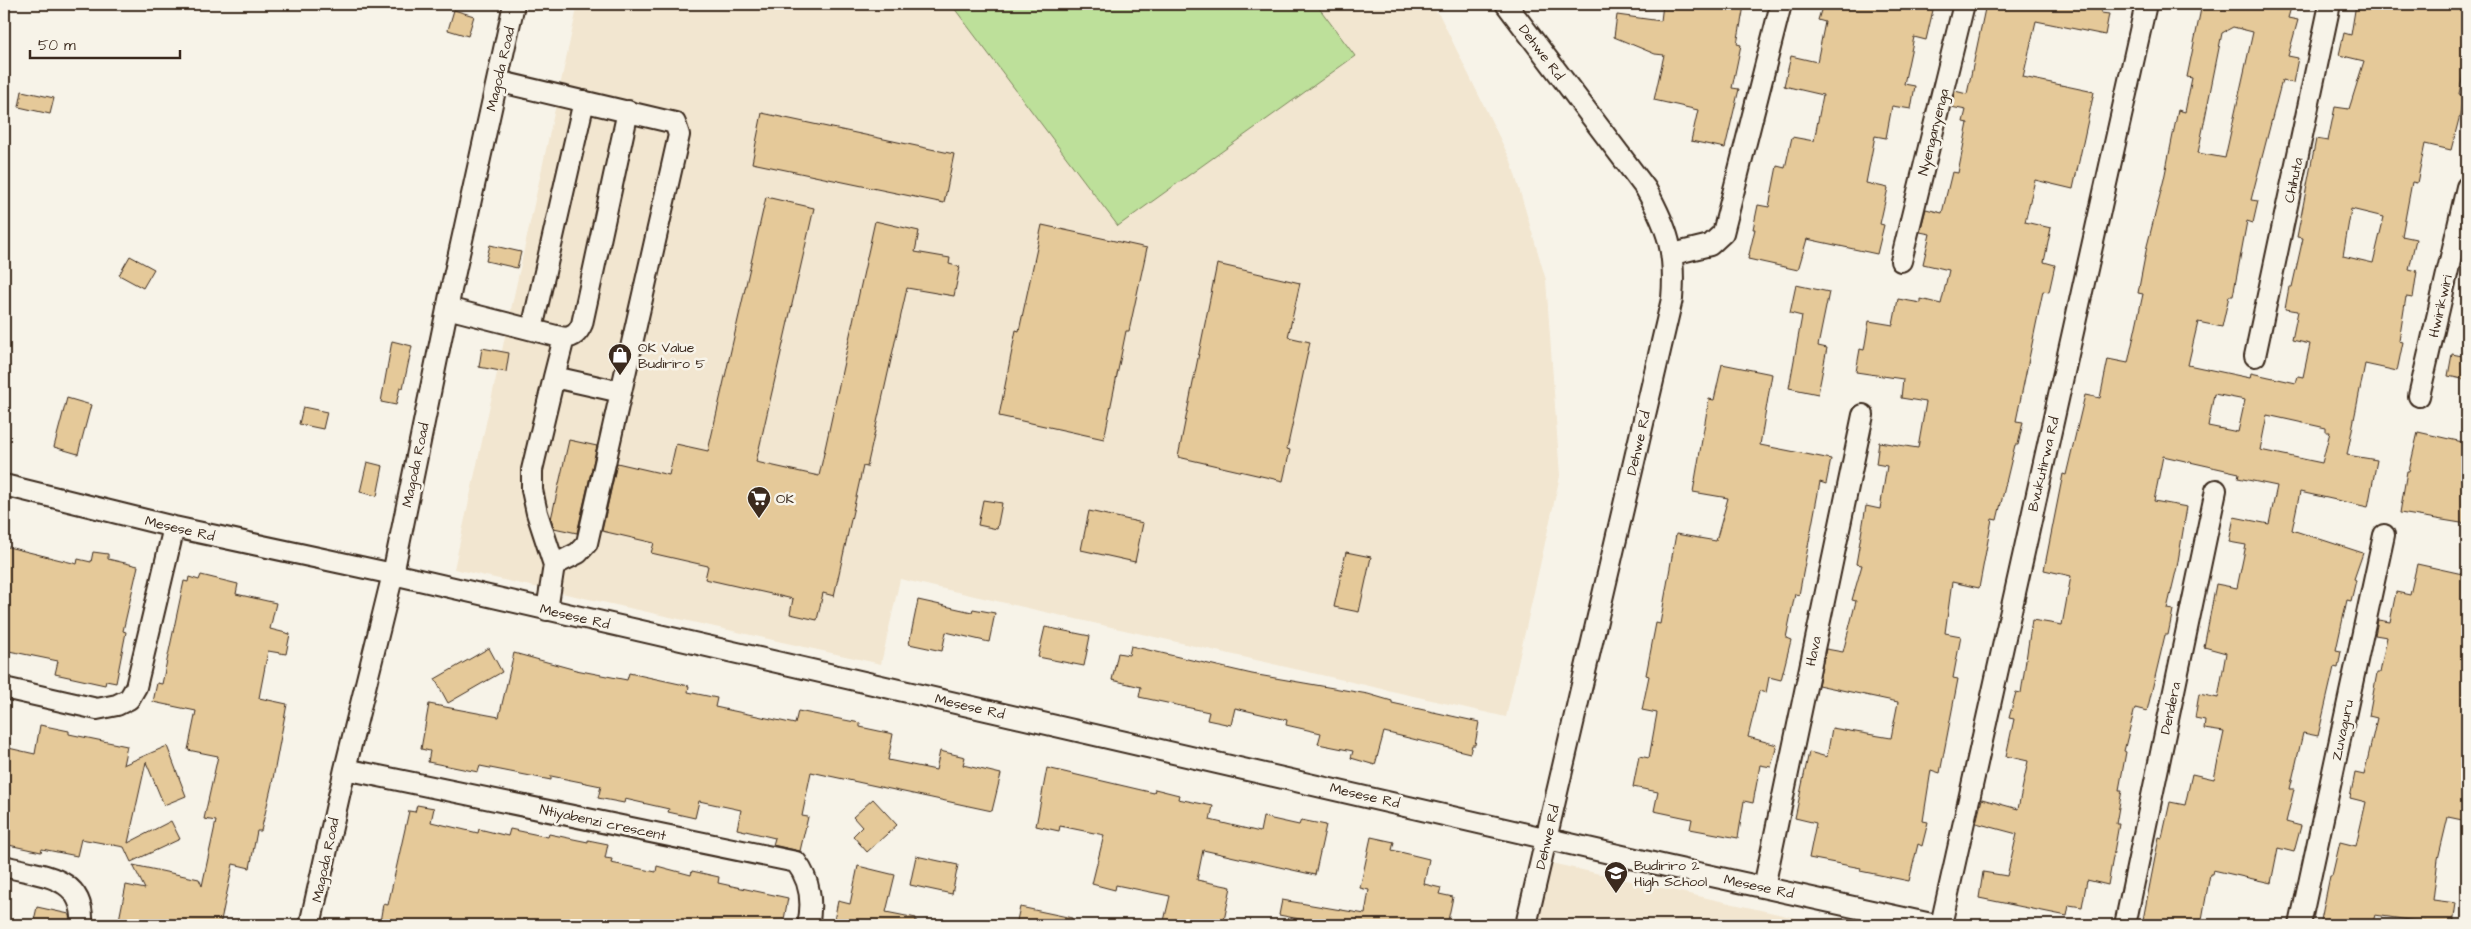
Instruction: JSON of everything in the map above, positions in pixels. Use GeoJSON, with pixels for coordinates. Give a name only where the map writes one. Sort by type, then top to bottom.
{"type":"FeatureCollection","features":[{"type":"Feature","properties":{"kind":"street","name":"Magoda Road"},"geometry":{"type":"LineString","coordinates":[[310,925],[345,769],[393,574],[447,308],[514,4]]}},
{"type":"Feature","properties":{"kind":"street","name":"Dehwe Rd"},"geometry":{"type":"LineString","coordinates":[[1506,4],[1646,189],[1662,219],[1673,254],[1672,299],[1526,925]]}},
{"type":"Feature","properties":{"kind":"street"},"geometry":{"type":"LineString","coordinates":[[1673,254],[1710,245],[1723,233],[1781,4]]}},
{"type":"Feature","properties":{"kind":"street","name":"Nyenganyenga"},"geometry":{"type":"LineString","coordinates":[[1901,261],[1964,4]]}},
{"type":"Feature","properties":{"kind":"street","name":"Bvukutirwa Rd"},"geometry":{"type":"LineString","coordinates":[[1941,925],[2146,4]]}},
{"type":"Feature","properties":{"kind":"street","name":"Chihuta"},"geometry":{"type":"LineString","coordinates":[[2255,356],[2330,4]]}},
{"type":"Feature","properties":{"kind":"street"},"geometry":{"type":"LineString","coordinates":[[497,81],[675,123],[679,135],[586,543],[578,553],[554,564]]}},
{"type":"Feature","properties":{"kind":"street"},"geometry":{"type":"LineString","coordinates":[[532,330],[584,101]]}},
{"type":"Feature","properties":{"kind":"street"},"geometry":{"type":"LineString","coordinates":[[447,308],[564,338],[578,333],[582,324],[628,111]]}},
{"type":"Feature","properties":{"kind":"street","name":"Hwirikwiri"},"geometry":{"type":"LineString","coordinates":[[2419,396],[2467,187]]}},
{"type":"Feature","properties":{"kind":"street"},"geometry":{"type":"LineString","coordinates":[[547,610],[554,564],[532,490],[532,470],[564,338]]}},
{"type":"Feature","properties":{"kind":"street"},"geometry":{"type":"LineString","coordinates":[[554,377],[621,392]]}},
{"type":"Feature","properties":{"kind":"street","name":"Hava"},"geometry":{"type":"LineString","coordinates":[[1764,887],[1863,415]]}},
{"type":"Feature","properties":{"kind":"street","name":"Mesese Rd"},"geometry":{"type":"LineString","coordinates":[[4,485],[174,527],[393,574],[1936,925]]}},
{"type":"Feature","properties":{"kind":"street","name":"Dendera"},"geometry":{"type":"LineString","coordinates":[[2125,925],[2216,490]]}},
{"type":"Feature","properties":{"kind":"street"},"geometry":{"type":"LineString","coordinates":[[4,688],[97,709],[117,705],[129,699],[136,687],[174,527]]}},
{"type":"Feature","properties":{"kind":"street","name":"Zuvaguru"},"geometry":{"type":"LineString","coordinates":[[2300,925],[2384,535]]}},
{"type":"Feature","properties":{"kind":"street","name":"Ntiyabenzi crescent"},"geometry":{"type":"LineString","coordinates":[[345,769],[796,862],[804,872],[808,885],[810,901],[808,925]]}},
{"type":"Feature","properties":{"kind":"street"},"geometry":{"type":"LineString","coordinates":[[4,866],[64,882],[75,892],[80,905],[82,925]]}},
{"type":"Feature","properties":{"kind":"shaded area"},"geometry":{"type":"Polygon","coordinates":[[[578,4],[1429,4],[1440,16],[1511,161],[1546,280],[1560,476],[1506,717],[900,579],[881,664],[454,569],[578,4]]]}},
{"type":"Feature","properties":{"kind":"shaded area","name":"Budiriro 2 High School"},"geometry":{"type":"Polygon","coordinates":[[[1551,863],[1827,925],[1537,925],[1551,863]]]}},
{"type":"Feature","properties":{"kind":"green space"},"geometry":{"type":"Polygon","coordinates":[[[951,4],[1316,4],[1355,56],[1118,226],[951,4]]]}},
{"type":"Feature","properties":{"kind":"building"},"geometry":{"type":"Polygon","coordinates":[[[1663,4],[1731,4],[1744,6],[1737,44],[1741,45],[1732,88],[1739,89],[1725,148],[1691,141],[1698,110],[1654,100],[1664,55],[1655,54],[1614,37],[1617,15],[1661,21],[1663,4]]]}},
{"type":"Feature","properties":{"kind":"building"},"geometry":{"type":"Polygon","coordinates":[[[1823,4],[1907,4],[1933,10],[1926,40],[1914,37],[1904,84],[1915,86],[1911,109],[1892,106],[1886,138],[1875,136],[1866,183],[1888,188],[1880,224],[1884,225],[1877,254],[1807,239],[1798,270],[1748,259],[1758,205],[1769,207],[1777,166],[1785,168],[1792,137],[1814,141],[1823,95],[1784,86],[1791,56],[1817,62],[1825,22],[1818,20],[1823,4]]]}},
{"type":"Feature","properties":{"kind":"building"},"geometry":{"type":"Polygon","coordinates":[[[1986,4],[2102,4],[2101,13],[2109,14],[2105,35],[2036,21],[2023,77],[2094,92],[2073,189],[2035,180],[2025,222],[2051,228],[2044,262],[2055,265],[2049,292],[2043,291],[2016,421],[2023,422],[2018,445],[2015,445],[1997,520],[1992,519],[1979,588],[1952,582],[1945,633],[1961,636],[1953,678],[1958,679],[1940,773],[1931,770],[1923,821],[1928,822],[1922,846],[1918,844],[1909,881],[1860,871],[1861,868],[1809,858],[1816,823],[1795,818],[1809,752],[1827,757],[1832,728],[1891,738],[1898,702],[1818,685],[1826,649],[1843,652],[1856,601],[1852,600],[1862,565],[1856,564],[1866,506],[1880,509],[1887,466],[1876,464],[1879,442],[1918,448],[1926,402],[1901,398],[1903,379],[1856,372],[1860,349],[1864,350],[1869,321],[1893,325],[1898,299],[1921,303],[1921,299],[1941,304],[1949,270],[1923,264],[1930,234],[1920,232],[1926,209],[1942,213],[1952,172],[1958,173],[1968,123],[1963,122],[1966,110],[1951,107],[1955,91],[1967,94],[1986,4]]]}},
{"type":"Feature","properties":{"kind":"building"},"geometry":{"type":"Polygon","coordinates":[[[2202,4],[2292,4],[2288,18],[2298,20],[2288,56],[2298,58],[2293,83],[2282,80],[2251,200],[2258,201],[2253,223],[2247,221],[2233,296],[2229,296],[2222,327],[2198,322],[2188,365],[2250,378],[2251,373],[2296,383],[2298,376],[2303,377],[2310,344],[2292,340],[2298,311],[2285,309],[2289,287],[2292,287],[2303,238],[2297,237],[2316,139],[2328,141],[2335,107],[2349,109],[2364,61],[2339,55],[2344,33],[2351,35],[2356,4],[2403,4],[2421,7],[2422,4],[2467,4],[2467,56],[2459,94],[2463,95],[2451,150],[2425,144],[2417,183],[2412,182],[2402,236],[2416,239],[2409,269],[2417,271],[2413,298],[2406,297],[2399,341],[2403,342],[2397,371],[2365,364],[2347,455],[2377,460],[2368,507],[2300,492],[2292,530],[2363,553],[2354,579],[2356,580],[2351,601],[2347,600],[2336,650],[2341,651],[2338,668],[2334,667],[2318,736],[2303,733],[2290,789],[2294,789],[2286,822],[2301,826],[2294,852],[2278,848],[2271,883],[2213,870],[2212,874],[2210,874],[2201,925],[2142,925],[2159,837],[2162,838],[2170,802],[2185,805],[2192,774],[2214,779],[2224,732],[2204,729],[2205,720],[2195,718],[2199,694],[2218,698],[2226,653],[2204,647],[2216,584],[2237,588],[2246,545],[2229,542],[2234,517],[2269,524],[2277,486],[2238,478],[2239,473],[2163,456],[2154,501],[2187,507],[2177,567],[2167,609],[2173,610],[2168,635],[2165,635],[2147,711],[2135,708],[2124,751],[2126,752],[2119,790],[2122,790],[2116,824],[2119,824],[2108,885],[2087,880],[2082,907],[2069,905],[2067,916],[1979,898],[1983,872],[2007,876],[2017,834],[1976,823],[1982,799],[2018,809],[2028,761],[2006,756],[2014,719],[2009,718],[2016,692],[2021,693],[2032,620],[2062,625],[2071,576],[2044,570],[2063,474],[2066,475],[2085,395],[2100,398],[2108,359],[2128,363],[2143,294],[2138,293],[2147,246],[2164,179],[2178,110],[2185,112],[2192,78],[2187,77],[2202,4]],[[2233,27],[2222,33],[2198,153],[2225,158],[2253,32],[2233,27]],[[2351,209],[2343,256],[2373,263],[2384,217],[2351,209]],[[2214,394],[2208,426],[2238,432],[2245,400],[2214,394]],[[2267,415],[2260,450],[2322,463],[2330,432],[2326,432],[2326,428],[2267,415]]]}},
{"type":"Feature","properties":{"kind":"building"},"geometry":{"type":"Polygon","coordinates":[[[454,10],[474,16],[468,36],[448,30],[454,10]]]}},
{"type":"Feature","properties":{"kind":"building"},"geometry":{"type":"Polygon","coordinates":[[[22,91],[54,98],[50,114],[19,107],[22,91]]]}},
{"type":"Feature","properties":{"kind":"building"},"geometry":{"type":"Polygon","coordinates":[[[762,113],[954,154],[944,203],[752,163],[762,113]]]}},
{"type":"Feature","properties":{"kind":"building"},"geometry":{"type":"Polygon","coordinates":[[[766,197],[814,208],[756,462],[819,476],[875,221],[919,231],[915,252],[950,258],[949,264],[960,267],[954,296],[907,288],[867,467],[863,466],[834,596],[823,593],[817,620],[790,614],[793,599],[705,579],[708,566],[651,553],[654,543],[602,531],[617,463],[669,475],[676,444],[708,451],[766,197]]]}},
{"type":"Feature","properties":{"kind":"building"},"geometry":{"type":"Polygon","coordinates":[[[1042,225],[1147,248],[1129,331],[1126,331],[1104,439],[999,416],[1016,330],[1019,331],[1042,225]]]}},
{"type":"Feature","properties":{"kind":"building"},"geometry":{"type":"Polygon","coordinates":[[[490,245],[521,252],[517,268],[486,261],[490,245]]]}},
{"type":"Feature","properties":{"kind":"building"},"geometry":{"type":"Polygon","coordinates":[[[130,256],[154,269],[143,288],[119,275],[130,256]]]}},
{"type":"Feature","properties":{"kind":"building"},"geometry":{"type":"Polygon","coordinates":[[[1217,264],[1300,283],[1288,337],[1310,342],[1287,449],[1290,450],[1283,481],[1178,457],[1217,264]]]}},
{"type":"Feature","properties":{"kind":"building"},"geometry":{"type":"Polygon","coordinates":[[[1796,285],[1829,292],[1818,346],[1827,348],[1818,394],[1789,388],[1802,316],[1790,313],[1796,285]]]}},
{"type":"Feature","properties":{"kind":"building"},"geometry":{"type":"Polygon","coordinates":[[[392,341],[412,346],[403,388],[400,387],[396,405],[381,402],[392,341]]]}},
{"type":"Feature","properties":{"kind":"building"},"geometry":{"type":"Polygon","coordinates":[[[482,348],[509,353],[506,372],[479,367],[482,348]]]}},
{"type":"Feature","properties":{"kind":"building"},"geometry":{"type":"Polygon","coordinates":[[[2452,354],[2467,357],[2467,380],[2448,376],[2452,354]]]}},
{"type":"Feature","properties":{"kind":"building"},"geometry":{"type":"Polygon","coordinates":[[[1722,364],[1772,374],[1760,445],[1831,459],[1826,484],[1820,482],[1799,595],[1795,594],[1786,638],[1791,640],[1781,680],[1769,677],[1766,693],[1759,691],[1748,737],[1777,745],[1771,767],[1760,765],[1753,803],[1744,801],[1738,838],[1690,829],[1692,819],[1654,811],[1658,792],[1633,787],[1639,756],[1649,758],[1657,713],[1642,710],[1649,676],[1646,675],[1656,623],[1660,624],[1676,534],[1716,541],[1728,498],[1693,492],[1709,399],[1714,400],[1722,364]]]}},
{"type":"Feature","properties":{"kind":"building"},"geometry":{"type":"Polygon","coordinates":[[[67,398],[91,405],[78,454],[54,447],[67,398]]]}},
{"type":"Feature","properties":{"kind":"building"},"geometry":{"type":"Polygon","coordinates":[[[303,407],[327,412],[323,429],[299,424],[303,407]]]}},
{"type":"Feature","properties":{"kind":"building"},"geometry":{"type":"Polygon","coordinates":[[[2418,432],[2467,443],[2467,524],[2400,513],[2407,471],[2409,471],[2418,432]]]}},
{"type":"Feature","properties":{"kind":"building"},"geometry":{"type":"Polygon","coordinates":[[[569,440],[597,446],[577,533],[554,528],[551,519],[569,440]]]}},
{"type":"Feature","properties":{"kind":"building"},"geometry":{"type":"Polygon","coordinates":[[[367,462],[383,466],[377,496],[360,492],[367,462]]]}},
{"type":"Feature","properties":{"kind":"building"},"geometry":{"type":"Polygon","coordinates":[[[983,500],[1002,503],[997,529],[978,525],[983,500]]]}},
{"type":"Feature","properties":{"kind":"building"},"geometry":{"type":"Polygon","coordinates":[[[1089,511],[1143,523],[1135,562],[1081,550],[1089,511]]]}},
{"type":"Feature","properties":{"kind":"building"},"geometry":{"type":"Polygon","coordinates":[[[4,546],[77,564],[78,559],[91,562],[93,552],[108,554],[108,559],[138,566],[123,631],[126,632],[116,683],[106,681],[105,685],[55,674],[58,661],[4,650],[4,546]]]}},
{"type":"Feature","properties":{"kind":"building"},"geometry":{"type":"Polygon","coordinates":[[[1346,552],[1371,557],[1359,612],[1334,607],[1346,552]]]}},
{"type":"Feature","properties":{"kind":"building"},"geometry":{"type":"Polygon","coordinates":[[[2417,564],[2467,575],[2467,821],[2448,817],[2438,859],[2433,900],[2456,903],[2453,925],[2430,925],[2430,923],[2375,915],[2372,925],[2320,925],[2330,876],[2332,876],[2340,842],[2356,846],[2366,802],[2350,798],[2355,773],[2364,775],[2377,718],[2369,716],[2377,673],[2380,673],[2387,637],[2375,635],[2378,620],[2390,622],[2396,592],[2410,595],[2417,564]]]}},
{"type":"Feature","properties":{"kind":"building"},"geometry":{"type":"Polygon","coordinates":[[[201,575],[238,584],[236,594],[276,603],[270,629],[290,634],[286,654],[268,651],[259,698],[287,704],[261,831],[257,831],[250,868],[233,864],[220,925],[118,925],[126,885],[145,889],[133,865],[199,879],[202,886],[216,821],[204,819],[218,756],[188,750],[196,711],[153,702],[157,683],[162,684],[184,581],[188,582],[189,577],[199,580],[201,575]]]}},
{"type":"Feature","properties":{"kind":"building"},"geometry":{"type":"Polygon","coordinates":[[[918,600],[972,612],[973,609],[995,613],[989,642],[946,632],[942,651],[909,644],[918,600]]]}},
{"type":"Feature","properties":{"kind":"building"},"geometry":{"type":"Polygon","coordinates":[[[1045,627],[1090,636],[1084,666],[1038,657],[1045,627]]]}},
{"type":"Feature","properties":{"kind":"building"},"geometry":{"type":"Polygon","coordinates":[[[1131,646],[1252,674],[1368,694],[1392,701],[1392,703],[1479,722],[1475,745],[1472,745],[1470,753],[1384,732],[1375,765],[1351,758],[1353,751],[1318,744],[1321,733],[1286,725],[1287,720],[1235,708],[1231,725],[1207,720],[1209,712],[1139,697],[1141,687],[1112,680],[1118,653],[1129,655],[1131,646]]]}},
{"type":"Feature","properties":{"kind":"building"},"geometry":{"type":"Polygon","coordinates":[[[489,648],[502,672],[448,703],[435,679],[489,648]]]}},
{"type":"Feature","properties":{"kind":"building"},"geometry":{"type":"Polygon","coordinates":[[[514,653],[576,670],[627,680],[629,673],[689,686],[688,692],[717,698],[715,707],[795,724],[798,711],[860,723],[860,727],[893,734],[888,760],[936,770],[940,751],[965,757],[963,765],[1001,774],[992,811],[811,772],[802,816],[808,817],[800,851],[773,845],[775,838],[737,829],[741,810],[699,801],[695,818],[668,812],[669,809],[625,799],[624,803],[598,798],[601,786],[551,776],[551,780],[480,766],[478,772],[428,762],[430,751],[421,749],[429,704],[499,717],[514,653]]]}},
{"type":"Feature","properties":{"kind":"building"},"geometry":{"type":"Polygon","coordinates":[[[40,725],[69,731],[69,734],[127,746],[123,765],[167,746],[186,796],[164,805],[146,762],[128,843],[171,821],[180,839],[131,862],[124,847],[81,839],[77,856],[42,849],[41,852],[4,844],[4,747],[35,754],[40,725]]]}},
{"type":"Feature","properties":{"kind":"building"},"geometry":{"type":"Polygon","coordinates":[[[1047,768],[1154,793],[1155,789],[1179,795],[1178,799],[1213,806],[1210,820],[1260,832],[1263,817],[1299,825],[1301,820],[1326,825],[1315,875],[1203,850],[1197,880],[1231,887],[1223,925],[1163,925],[1170,896],[1116,885],[1115,890],[1092,884],[1104,835],[1060,826],[1059,831],[1036,826],[1047,768]]]}},
{"type":"Feature","properties":{"kind":"building"},"geometry":{"type":"Polygon","coordinates":[[[873,799],[897,825],[867,852],[853,836],[862,827],[853,817],[873,799]]]}},
{"type":"Feature","properties":{"kind":"building"},"geometry":{"type":"Polygon","coordinates":[[[417,805],[434,808],[431,822],[478,833],[479,829],[508,836],[510,829],[548,837],[549,834],[608,844],[605,858],[612,859],[611,863],[656,872],[657,866],[691,875],[692,871],[719,877],[718,883],[788,898],[783,925],[395,925],[380,922],[383,904],[388,905],[409,811],[415,812],[417,805]]]}},
{"type":"Feature","properties":{"kind":"building"},"geometry":{"type":"Polygon","coordinates":[[[1371,837],[1394,842],[1392,850],[1429,859],[1424,884],[1441,888],[1439,894],[1453,897],[1447,925],[1314,925],[1315,922],[1279,915],[1282,900],[1365,914],[1369,890],[1360,888],[1371,837]]]}},
{"type":"Feature","properties":{"kind":"building"},"geometry":{"type":"Polygon","coordinates":[[[916,856],[958,865],[952,894],[910,885],[916,856]]]}},
{"type":"Feature","properties":{"kind":"building"},"geometry":{"type":"Polygon","coordinates":[[[858,866],[895,875],[886,912],[916,918],[916,925],[833,925],[838,901],[850,904],[858,866]]]}},
{"type":"Feature","properties":{"kind":"building"},"geometry":{"type":"Polygon","coordinates":[[[37,907],[69,914],[70,925],[33,925],[37,907]]]}},
{"type":"Feature","properties":{"kind":"building"},"geometry":{"type":"Polygon","coordinates":[[[1020,907],[1072,918],[1071,925],[1016,925],[1020,907]]]}},
{"type":"Feature","properties":{"kind":"place","name":"OK Value Budiriro 5"},"geometry":{"type":"Point","coordinates":[620,376]}},
{"type":"Feature","properties":{"kind":"place","name":"OK"},"geometry":{"type":"Point","coordinates":[759,519]}},
{"type":"Feature","properties":{"kind":"place","name":"Budiriro 2 High School"},"geometry":{"type":"Point","coordinates":[1616,894]}}]}
